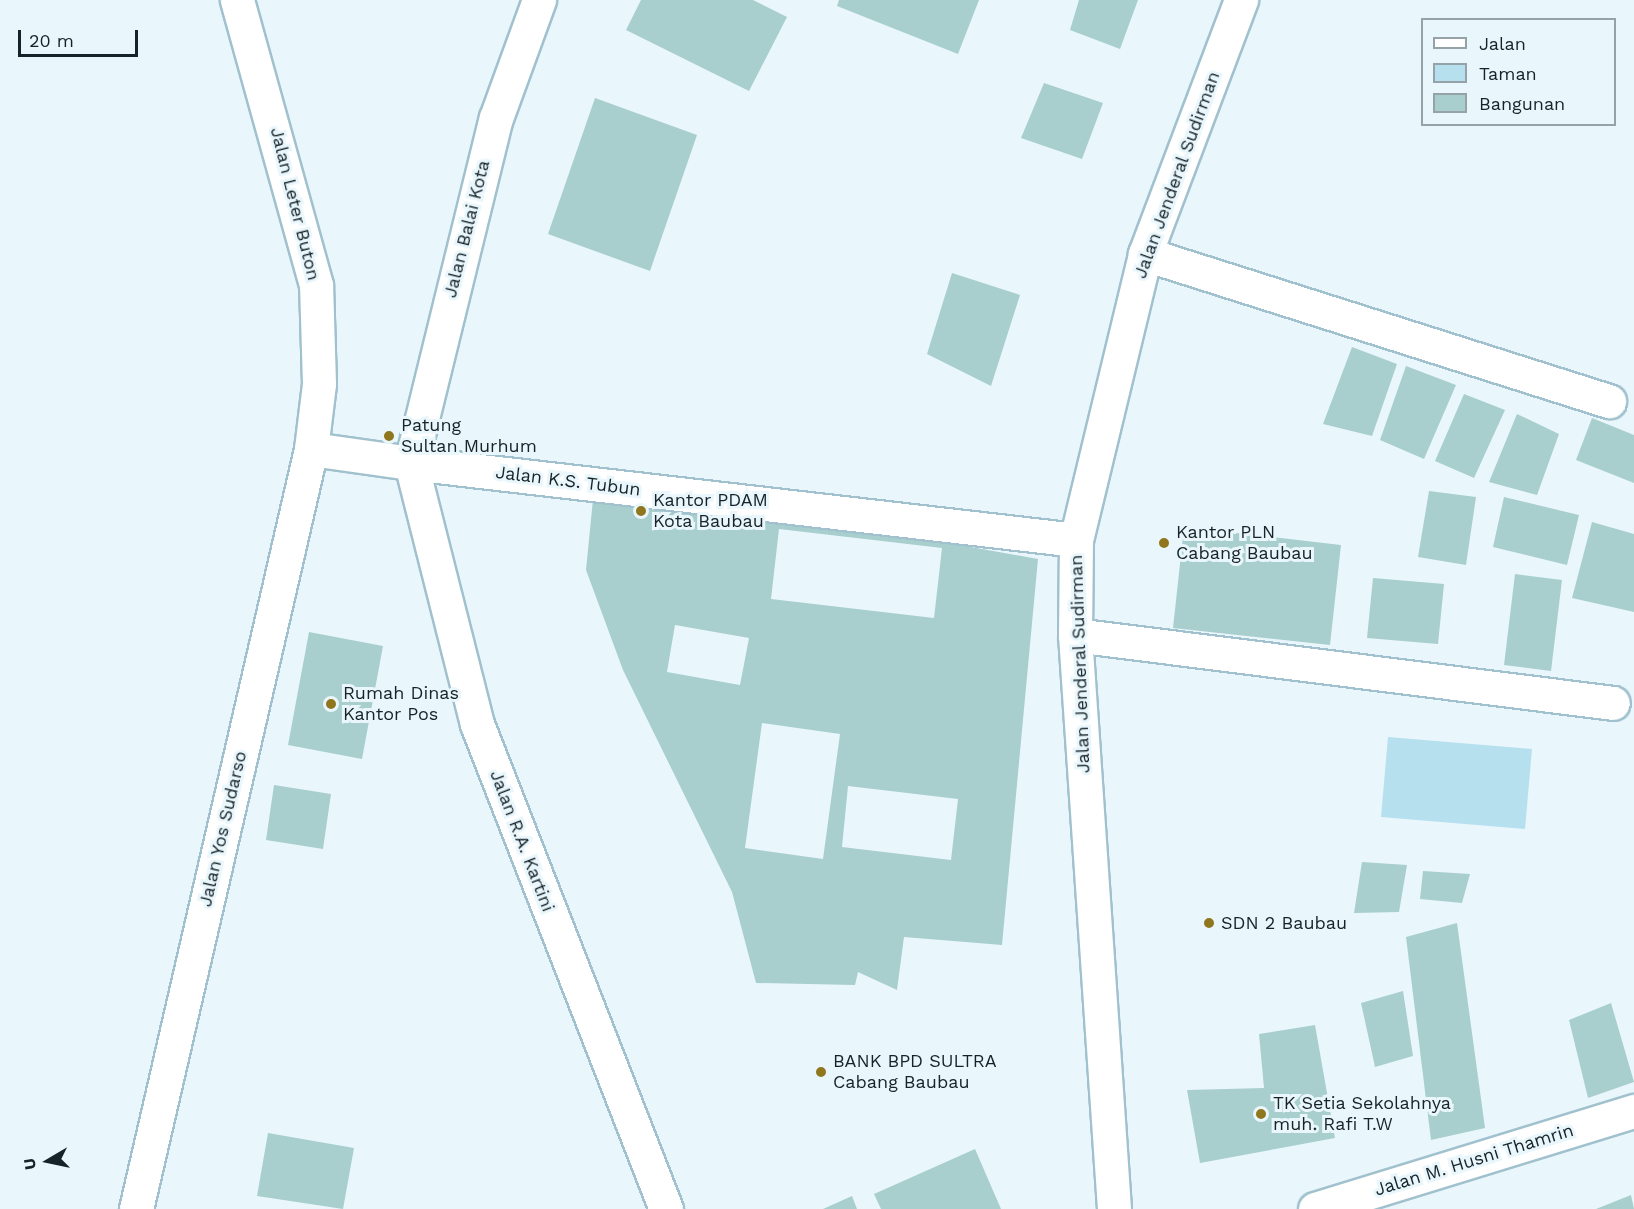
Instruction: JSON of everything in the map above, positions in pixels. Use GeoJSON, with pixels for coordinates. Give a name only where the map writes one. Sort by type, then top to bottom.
{"type":"FeatureCollection","features":[{"type":"Feature","properties":{"kind":"main road","name":"Jalan Leter Buton"},"geometry":{"type":"LineString","coordinates":[[237,0],[316,285],[319,384],[311,449]]}},
{"type":"Feature","properties":{"kind":"main road","name":"Jalan Balai Kota"},"geometry":{"type":"LineString","coordinates":[[411,463],[496,118],[539,0]]}},
{"type":"Feature","properties":{"kind":"main road","name":"Jalan Jenderal Sudirman"},"geometry":{"type":"LineString","coordinates":[[1114,1209],[1075,635],[1076,540],[1145,254],[1241,0]]}},
{"type":"Feature","properties":{"kind":"main road"},"geometry":{"type":"LineString","coordinates":[[1145,254],[1608,401]]}},
{"type":"Feature","properties":{"kind":"main road","name":"Jalan K.S. Tubun"},"geometry":{"type":"LineString","coordinates":[[311,449],[411,463],[1076,540]]}},
{"type":"Feature","properties":{"kind":"main road","name":"Jalan Yos Sudarso"},"geometry":{"type":"LineString","coordinates":[[136,1209],[311,449]]}},
{"type":"Feature","properties":{"kind":"main road","name":"Jalan R.A. Kartini"},"geometry":{"type":"LineString","coordinates":[[411,463],[477,724],[666,1209]]}},
{"type":"Feature","properties":{"kind":"main road"},"geometry":{"type":"LineString","coordinates":[[1075,635],[1613,703]]}},
{"type":"Feature","properties":{"kind":"main road","name":"Jalan M. Husni Thamrin"},"geometry":{"type":"LineString","coordinates":[[1315,1209],[1634,1111]]}},
{"type":"Feature","properties":{"kind":"green space"},"geometry":{"type":"Polygon","coordinates":[[[1388,737],[1532,749],[1525,829],[1381,817],[1388,737]]]}},
{"type":"Feature","properties":{"kind":"building"},"geometry":{"type":"Polygon","coordinates":[[[641,0],[753,0],[787,17],[749,91],[626,30],[641,0]]]}},
{"type":"Feature","properties":{"kind":"building"},"geometry":{"type":"Polygon","coordinates":[[[839,0],[979,0],[958,54],[837,6],[839,0]]]}},
{"type":"Feature","properties":{"kind":"building"},"geometry":{"type":"Polygon","coordinates":[[[1079,0],[1138,0],[1120,49],[1070,30],[1079,0]]]}},
{"type":"Feature","properties":{"kind":"building"},"geometry":{"type":"Polygon","coordinates":[[[1044,83],[1103,103],[1082,159],[1021,138],[1044,83]]]}},
{"type":"Feature","properties":{"kind":"building"},"geometry":{"type":"Polygon","coordinates":[[[595,98],[697,135],[650,271],[548,234],[595,98]]]}},
{"type":"Feature","properties":{"kind":"building"},"geometry":{"type":"Polygon","coordinates":[[[952,273],[1020,295],[991,386],[927,354],[952,273]]]}},
{"type":"Feature","properties":{"kind":"building"},"geometry":{"type":"Polygon","coordinates":[[[1352,347],[1397,364],[1372,436],[1323,424],[1352,347]]]}},
{"type":"Feature","properties":{"kind":"building"},"geometry":{"type":"Polygon","coordinates":[[[1406,366],[1456,385],[1424,459],[1380,440],[1406,366]]]}},
{"type":"Feature","properties":{"kind":"building"},"geometry":{"type":"Polygon","coordinates":[[[1464,394],[1505,410],[1474,478],[1435,461],[1464,394]]]}},
{"type":"Feature","properties":{"kind":"building"},"geometry":{"type":"Polygon","coordinates":[[[1517,414],[1559,434],[1537,495],[1489,482],[1517,414]]]}},
{"type":"Feature","properties":{"kind":"building"},"geometry":{"type":"Polygon","coordinates":[[[1592,418],[1634,435],[1634,483],[1576,460],[1592,418]]]}},
{"type":"Feature","properties":{"kind":"building"},"geometry":{"type":"Polygon","coordinates":[[[595,479],[1038,559],[1002,945],[904,937],[897,990],[858,972],[855,985],[756,983],[732,892],[623,670],[586,570],[595,479]],[[779,529],[771,599],[934,618],[942,548],[779,529]],[[675,625],[667,672],[740,685],[749,638],[675,625]],[[762,723],[745,848],[823,859],[840,734],[762,723]],[[848,786],[842,847],[951,860],[958,799],[848,786]]]}},
{"type":"Feature","properties":{"kind":"building"},"geometry":{"type":"Polygon","coordinates":[[[1429,491],[1476,497],[1466,565],[1418,557],[1429,491]]]}},
{"type":"Feature","properties":{"kind":"building"},"geometry":{"type":"Polygon","coordinates":[[[1504,497],[1579,515],[1567,565],[1493,547],[1504,497]]]}},
{"type":"Feature","properties":{"kind":"building"},"geometry":{"type":"Polygon","coordinates":[[[1592,522],[1634,534],[1634,612],[1572,598],[1592,522]]]}},
{"type":"Feature","properties":{"kind":"building"},"geometry":{"type":"Polygon","coordinates":[[[1184,527],[1341,545],[1330,645],[1173,628],[1184,527]]]}},
{"type":"Feature","properties":{"kind":"building"},"geometry":{"type":"Polygon","coordinates":[[[1515,574],[1562,580],[1551,671],[1504,665],[1515,574]]]}},
{"type":"Feature","properties":{"kind":"building"},"geometry":{"type":"Polygon","coordinates":[[[1373,578],[1444,584],[1438,644],[1367,638],[1373,578]]]}},
{"type":"Feature","properties":{"kind":"building"},"geometry":{"type":"Polygon","coordinates":[[[309,632],[383,646],[362,759],[288,745],[309,632]]]}},
{"type":"Feature","properties":{"kind":"building"},"geometry":{"type":"Polygon","coordinates":[[[274,785],[331,794],[323,849],[266,840],[274,785]]]}},
{"type":"Feature","properties":{"kind":"building"},"geometry":{"type":"Polygon","coordinates":[[[1362,862],[1407,865],[1399,912],[1354,913],[1362,862]]]}},
{"type":"Feature","properties":{"kind":"building"},"geometry":{"type":"Polygon","coordinates":[[[1423,871],[1470,874],[1462,903],[1420,899],[1423,871]]]}},
{"type":"Feature","properties":{"kind":"building"},"geometry":{"type":"Polygon","coordinates":[[[1457,923],[1485,1128],[1431,1140],[1406,937],[1457,923]]]}},
{"type":"Feature","properties":{"kind":"building"},"geometry":{"type":"Polygon","coordinates":[[[1403,991],[1413,1056],[1375,1067],[1361,1003],[1403,991]]]}},
{"type":"Feature","properties":{"kind":"building"},"geometry":{"type":"Polygon","coordinates":[[[1611,1003],[1634,1082],[1588,1098],[1569,1020],[1611,1003]]]}},
{"type":"Feature","properties":{"kind":"building","name":"TK Setia Sekolahnya muh. Rafi T.W"},"geometry":{"type":"Polygon","coordinates":[[[1315,1025],[1335,1138],[1200,1163],[1187,1090],[1264,1088],[1259,1034],[1315,1025]]]}},
{"type":"Feature","properties":{"kind":"building"},"geometry":{"type":"Polygon","coordinates":[[[268,1133],[354,1148],[343,1209],[257,1196],[268,1133]]]}},
{"type":"Feature","properties":{"kind":"building"},"geometry":{"type":"Polygon","coordinates":[[[975,1149],[1001,1209],[881,1209],[874,1194],[975,1149]]]}},
{"type":"Feature","properties":{"kind":"building"},"geometry":{"type":"Polygon","coordinates":[[[1631,1195],[1634,1209],[1596,1209],[1631,1195]]]}},
{"type":"Feature","properties":{"kind":"building"},"geometry":{"type":"Polygon","coordinates":[[[852,1196],[857,1209],[823,1209],[852,1196]]]}},
{"type":"Feature","properties":{"kind":"place","name":"Patung Sultan Murhum"},"geometry":{"type":"Point","coordinates":[389,436]}},
{"type":"Feature","properties":{"kind":"place","name":"Kantor PDAM Kota Baubau"},"geometry":{"type":"Point","coordinates":[641,511]}},
{"type":"Feature","properties":{"kind":"place","name":"Kantor PLN Cabang Baubau"},"geometry":{"type":"Point","coordinates":[1164,543]}},
{"type":"Feature","properties":{"kind":"place","name":"Rumah Dinas Kantor Pos"},"geometry":{"type":"Point","coordinates":[331,704]}},
{"type":"Feature","properties":{"kind":"place","name":"SDN 2 Baubau"},"geometry":{"type":"Point","coordinates":[1209,923]}},
{"type":"Feature","properties":{"kind":"place","name":"BANK BPD SULTRA Cabang Baubau"},"geometry":{"type":"Point","coordinates":[821,1072]}},
{"type":"Feature","properties":{"kind":"place","name":"TK Setia Sekolahnya muh. Rafi T.W"},"geometry":{"type":"Point","coordinates":[1261,1114]}}]}
